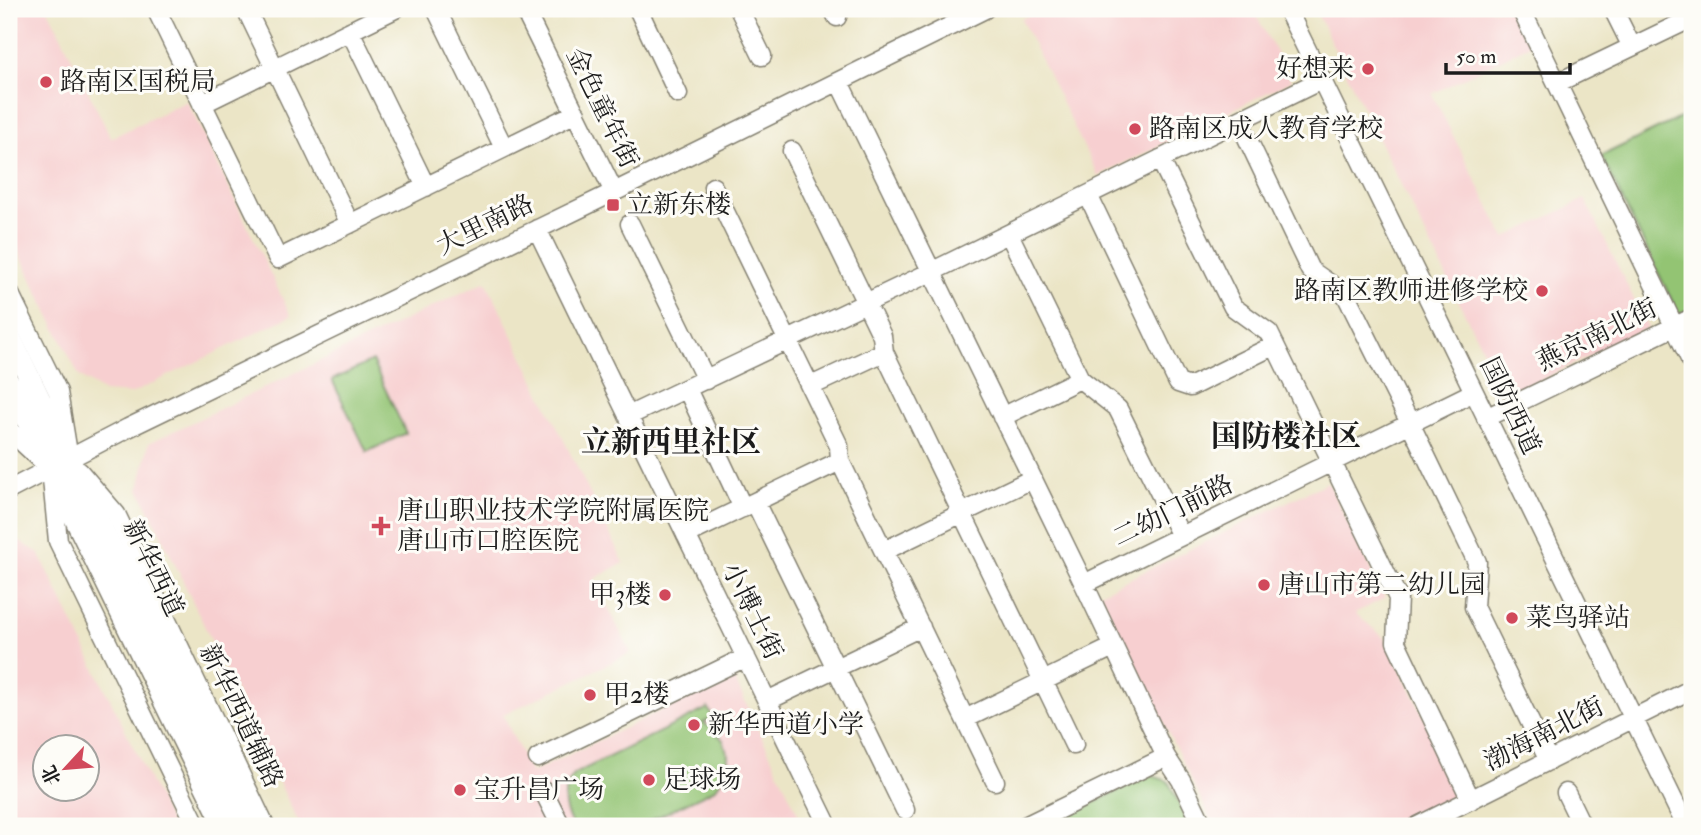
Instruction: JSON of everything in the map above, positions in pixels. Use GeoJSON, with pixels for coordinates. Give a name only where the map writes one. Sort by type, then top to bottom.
{"type":"FeatureCollection","features":[{"type":"Feature","properties":{"kind":"main road","name":"新华西道"},"geometry":{"type":"LineString","coordinates":[[9,335],[60,463],[225,826]]}},
{"type":"Feature","properties":{"kind":"main road","name":"新华西道"},"geometry":{"type":"LineString","coordinates":[[9,383],[60,463],[245,826]]}},
{"type":"Feature","properties":{"kind":"street"},"geometry":{"type":"LineString","coordinates":[[156,9],[278,259],[576,113]]}},
{"type":"Feature","properties":{"kind":"street"},"geometry":{"type":"LineString","coordinates":[[246,9],[350,224]]}},
{"type":"Feature","properties":{"kind":"street"},"geometry":{"type":"LineString","coordinates":[[202,104],[395,9]]}},
{"type":"Feature","properties":{"kind":"street"},"geometry":{"type":"LineString","coordinates":[[436,9],[504,148]]}},
{"type":"Feature","properties":{"kind":"street"},"geometry":{"type":"LineString","coordinates":[[638,9],[678,94]]}},
{"type":"Feature","properties":{"kind":"street"},"geometry":{"type":"LineString","coordinates":[[739,9],[762,56]]}},
{"type":"Feature","properties":{"kind":"street","name":"大里南路"},"geometry":{"type":"LineString","coordinates":[[9,490],[985,9]]}},
{"type":"Feature","properties":{"kind":"street","name":"国防西道"},"geometry":{"type":"LineString","coordinates":[[1287,9],[1686,826]]}},
{"type":"Feature","properties":{"kind":"street"},"geometry":{"type":"LineString","coordinates":[[1521,9],[1692,363]]}},
{"type":"Feature","properties":{"kind":"street"},"geometry":{"type":"LineString","coordinates":[[1613,9],[1632,47]]}},
{"type":"Feature","properties":{"kind":"street","name":"金色童年街"},"geometry":{"type":"LineString","coordinates":[[527,10],[614,192]]}},
{"type":"Feature","properties":{"kind":"street"},"geometry":{"type":"LineString","coordinates":[[1557,83],[1692,18]]}},
{"type":"Feature","properties":{"kind":"street"},"geometry":{"type":"LineString","coordinates":[[350,31],[426,187]]}},
{"type":"Feature","properties":{"kind":"street"},"geometry":{"type":"LineString","coordinates":[[628,416],[866,304],[1321,80]]}},
{"type":"Feature","properties":{"kind":"street"},"geometry":{"type":"LineString","coordinates":[[839,82],[1166,757],[1181,780],[1203,826]]}},
{"type":"Feature","properties":{"kind":"street"},"geometry":{"type":"LineString","coordinates":[[1239,121],[1310,270],[1346,295],[1410,423],[1476,562],[1474,607],[1549,761]]}},
{"type":"Feature","properties":{"kind":"street"},"geometry":{"type":"LineString","coordinates":[[792,151],[882,336],[884,352],[1074,745]]}},
{"type":"Feature","properties":{"kind":"street"},"geometry":{"type":"LineString","coordinates":[[1160,159],[1233,307],[1269,333],[1398,598],[1396,642],[1471,800]]}},
{"type":"Feature","properties":{"kind":"street"},"geometry":{"type":"LineString","coordinates":[[713,187],[811,386],[839,446],[840,461],[995,781]]}},
{"type":"Feature","properties":{"kind":"street"},"geometry":{"type":"LineString","coordinates":[[1088,195],[1178,383],[1190,387],[1275,345]]}},
{"type":"Feature","properties":{"kind":"street"},"geometry":{"type":"LineString","coordinates":[[630,224],[706,380]]}},
{"type":"Feature","properties":{"kind":"street","name":"小博士街"},"geometry":{"type":"LineString","coordinates":[[537,229],[828,826]]}},
{"type":"Feature","properties":{"kind":"street"},"geometry":{"type":"LineString","coordinates":[[1009,234],[1080,379],[1118,409],[1181,536]]}},
{"type":"Feature","properties":{"kind":"street"},"geometry":{"type":"LineString","coordinates":[[9,292],[58,392],[58,541],[197,826]]}},
{"type":"Feature","properties":{"kind":"street","name":"燕京南北街"},"geometry":{"type":"LineString","coordinates":[[1486,418],[1692,318]]}},
{"type":"Feature","properties":{"kind":"street"},"geometry":{"type":"LineString","coordinates":[[811,386],[884,352]]}},
{"type":"Feature","properties":{"kind":"street"},"geometry":{"type":"LineString","coordinates":[[1002,417],[1080,379]]}},
{"type":"Feature","properties":{"kind":"street"},"geometry":{"type":"LineString","coordinates":[[687,389],[836,668],[905,810]]}},
{"type":"Feature","properties":{"kind":"street","name":"二幼门前路"},"geometry":{"type":"LineString","coordinates":[[1084,584],[1474,392]]}},
{"type":"Feature","properties":{"kind":"street","name":"新华西道辅路"},"geometry":{"type":"LineString","coordinates":[[9,430],[60,463],[116,514],[265,826]]}},
{"type":"Feature","properties":{"kind":"street"},"geometry":{"type":"LineString","coordinates":[[686,535],[840,461]]}},
{"type":"Feature","properties":{"kind":"street"},"geometry":{"type":"LineString","coordinates":[[884,551],[1032,479]]}},
{"type":"Feature","properties":{"kind":"street"},"geometry":{"type":"LineString","coordinates":[[767,701],[921,628]]}},
{"type":"Feature","properties":{"kind":"street"},"geometry":{"type":"LineString","coordinates":[[965,719],[1113,647]]}},
{"type":"Feature","properties":{"kind":"street"},"geometry":{"type":"LineString","coordinates":[[538,758],[746,657]]}},
{"type":"Feature","properties":{"kind":"street","name":"渤海南北街"},"geometry":{"type":"LineString","coordinates":[[1418,826],[1692,690]]}},
{"type":"Feature","properties":{"kind":"street"},"geometry":{"type":"LineString","coordinates":[[1025,826],[1166,757]]}},
{"type":"Feature","properties":{"kind":"street"},"geometry":{"type":"LineString","coordinates":[[543,790],[561,826]]}},
{"type":"Feature","properties":{"kind":"street"},"geometry":{"type":"LineString","coordinates":[[1566,793],[1582,826]]}},
{"type":"Feature","properties":{"kind":"shaded area"},"geometry":{"type":"Polygon","coordinates":[[[9,9],[48,9],[111,138],[187,101],[291,316],[131,394],[104,392],[79,376],[9,232],[9,9]]]}},
{"type":"Feature","properties":{"kind":"shaded area","name":"路南区成人教育学校"},"geometry":{"type":"Polygon","coordinates":[[[1042,9],[1253,9],[1291,81],[1098,176],[1021,19],[1042,9]]]}},
{"type":"Feature","properties":{"kind":"shaded area"},"geometry":{"type":"Polygon","coordinates":[[[1315,9],[1516,9],[1533,43],[1432,94],[1505,238],[1585,199],[1648,328],[1506,397],[1315,9]]]}},
{"type":"Feature","properties":{"kind":"shaded area","name":"唐山职业技术学院附属医院 唐山市口腔医院"},"geometry":{"type":"Polygon","coordinates":[[[486,281],[624,563],[594,579],[631,653],[503,715],[531,773],[733,676],[804,826],[300,826],[139,489],[149,443],[486,281]]]}},
{"type":"Feature","properties":{"kind":"shaded area"},"geometry":{"type":"Polygon","coordinates":[[[1328,482],[1385,598],[1355,613],[1386,639],[1463,795],[1400,826],[1214,826],[1100,593],[1328,482]]]}},
{"type":"Feature","properties":{"kind":"shaded area"},"geometry":{"type":"Polygon","coordinates":[[[9,535],[39,553],[172,826],[9,826],[9,535]]]}},
{"type":"Feature","properties":{"kind":"green space"},"geometry":{"type":"Polygon","coordinates":[[[1692,112],[1692,309],[1679,315],[1601,156],[1692,112]]]}},
{"type":"Feature","properties":{"kind":"green space"},"geometry":{"type":"Polygon","coordinates":[[[372,361],[406,433],[367,452],[332,380],[372,361]]]}},
{"type":"Feature","properties":{"kind":"green space"},"geometry":{"type":"Polygon","coordinates":[[[708,708],[713,718],[703,723],[711,727],[723,740],[728,755],[727,772],[715,789],[639,826],[573,826],[567,813],[565,794],[574,774],[708,708]]]}},
{"type":"Feature","properties":{"kind":"green space"},"geometry":{"type":"Polygon","coordinates":[[[1150,775],[1168,781],[1190,826],[1046,826],[1150,775]]]}},
{"type":"Feature","properties":{"kind":"place","name":"好想来"},"geometry":{"type":"Point","coordinates":[1368,69]}},
{"type":"Feature","properties":{"kind":"place","name":"路南区国税局"},"geometry":{"type":"Point","coordinates":[46,82]}},
{"type":"Feature","properties":{"kind":"place","name":"路南区成人教育学校"},"geometry":{"type":"Point","coordinates":[1135,129]}},
{"type":"Feature","properties":{"kind":"place","name":"立新东楼"},"geometry":{"type":"Point","coordinates":[613,205]}},
{"type":"Feature","properties":{"kind":"place","name":"路南区教师进修学校"},"geometry":{"type":"Point","coordinates":[1542,291]}},
{"type":"Feature","properties":{"kind":"place","name":"唐山职业技术学院附属医院 唐山市口腔医院"},"geometry":{"type":"Point","coordinates":[381,526]}},
{"type":"Feature","properties":{"kind":"place","name":"唐山市第二幼儿园"},"geometry":{"type":"Point","coordinates":[1264,585]}},
{"type":"Feature","properties":{"kind":"place","name":"甲3楼"},"geometry":{"type":"Point","coordinates":[665,595]}},
{"type":"Feature","properties":{"kind":"place","name":"菜鸟驿站"},"geometry":{"type":"Point","coordinates":[1512,618]}},
{"type":"Feature","properties":{"kind":"place","name":"甲2楼"},"geometry":{"type":"Point","coordinates":[590,695]}},
{"type":"Feature","properties":{"kind":"place","name":"新华西道小学"},"geometry":{"type":"Point","coordinates":[694,725]}},
{"type":"Feature","properties":{"kind":"place","name":"足球场"},"geometry":{"type":"Point","coordinates":[649,780]}},
{"type":"Feature","properties":{"kind":"place","name":"宝升昌广场"},"geometry":{"type":"Point","coordinates":[460,790]}},
{"type":"Feature","properties":{"kind":"district","name":"国防楼社区"},"geometry":{"type":"Point","coordinates":[1286,436]}},
{"type":"Feature","properties":{"kind":"district","name":"立新西里社区"},"geometry":{"type":"Point","coordinates":[671,442]}}]}
